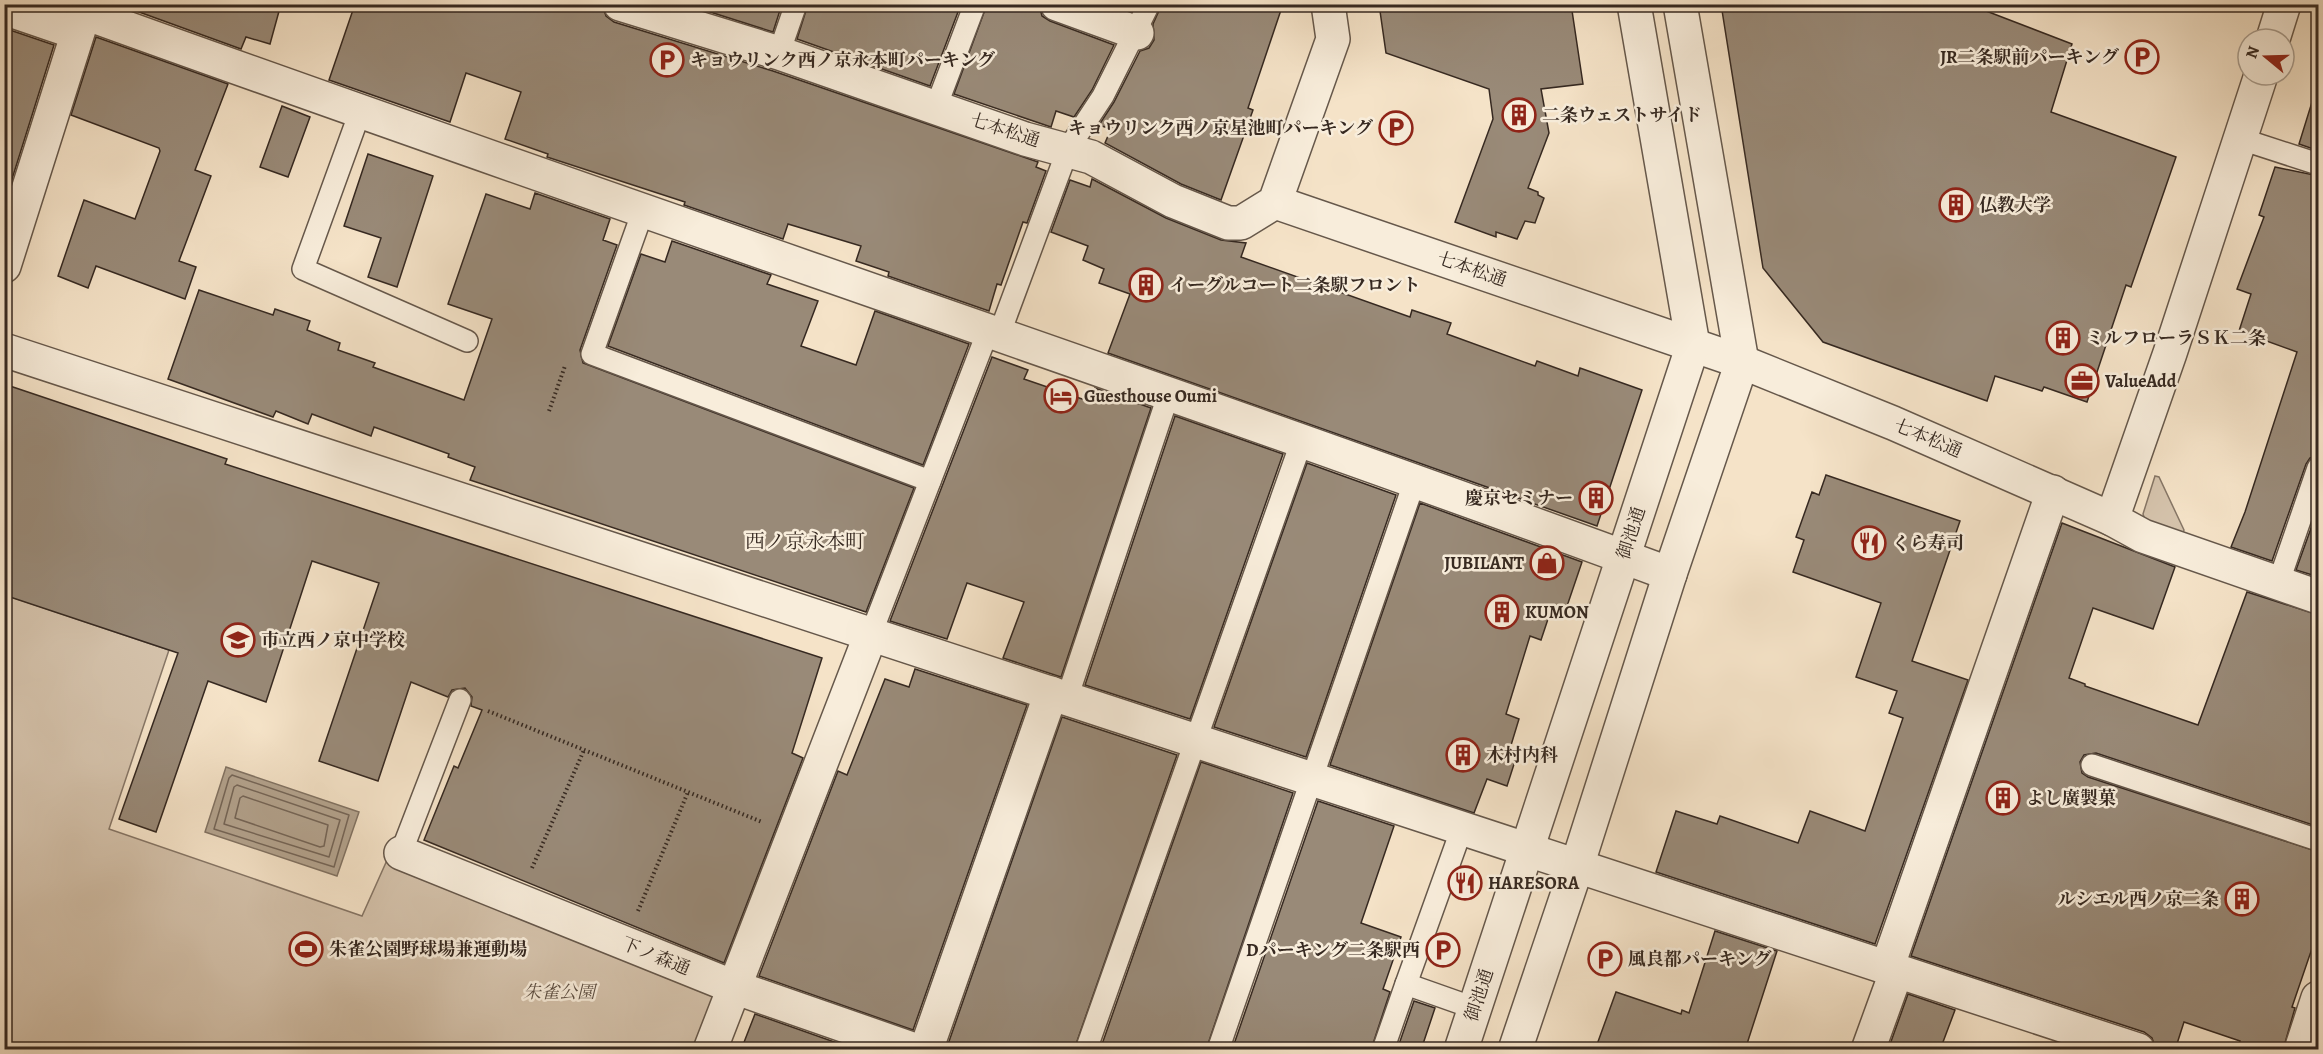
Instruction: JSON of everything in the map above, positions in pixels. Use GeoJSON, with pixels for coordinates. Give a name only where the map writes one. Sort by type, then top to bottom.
{"type":"FeatureCollection","features":[{"type":"Feature","properties":{"kind":"street"},"geometry":{"type":"LineString","coordinates":[[1057,4],[1143,19]]}},
{"type":"Feature","properties":{"kind":"street"},"geometry":{"type":"LineString","coordinates":[[1275,202],[1333,39],[1328,4]]}},
{"type":"Feature","properties":{"kind":"street","name":"御池通"},"geometry":{"type":"LineString","coordinates":[[1461,1050],[1693,345],[1634,4]]}},
{"type":"Feature","properties":{"kind":"street"},"geometry":{"type":"LineString","coordinates":[[1515,1050],[1577,866],[1670,574],[1742,362],[1680,4]]}},
{"type":"Feature","properties":{"kind":"street"},"geometry":{"type":"LineString","coordinates":[[2277,27],[2284,4]]}},
{"type":"Feature","properties":{"kind":"street","name":"七本松通"},"geometry":{"type":"LineString","coordinates":[[626,5],[778,53],[1025,139],[1068,148],[1091,157],[1173,201],[1228,223],[1241,223],[1275,202],[1742,362],[1893,423],[2053,492],[2143,536],[2319,597]]}},
{"type":"Feature","properties":{"kind":"street"},"geometry":{"type":"LineString","coordinates":[[4,8],[83,17],[994,333],[1670,574]]}},
{"type":"Feature","properties":{"kind":"street"},"geometry":{"type":"LineString","coordinates":[[4,266],[12,210],[83,17]]}},
{"type":"Feature","properties":{"kind":"street"},"geometry":{"type":"LineString","coordinates":[[2112,519],[2257,87]]}},
{"type":"Feature","properties":{"kind":"street"},"geometry":{"type":"LineString","coordinates":[[4,350],[2138,1050]]}},
{"type":"Feature","properties":{"kind":"street"},"geometry":{"type":"LineString","coordinates":[[1868,1050],[1892,969],[2053,492]]}},
{"type":"Feature","properties":{"kind":"street"},"geometry":{"type":"LineString","coordinates":[[710,1050],[871,634]]}},
{"type":"Feature","properties":{"kind":"street"},"geometry":{"type":"LineString","coordinates":[[912,1049],[1059,695]]}},
{"type":"Feature","properties":{"kind":"street","name":"下ノ森通"},"geometry":{"type":"LineString","coordinates":[[401,852],[734,987],[912,1049]]}},
{"type":"Feature","properties":{"kind":"street"},"geometry":{"type":"LineString","coordinates":[[2301,1050],[2319,998]]}},
{"type":"Feature","properties":{"kind":"lane"},"geometry":{"type":"LineString","coordinates":[[778,53],[796,4]]}},
{"type":"Feature","properties":{"kind":"lane"},"geometry":{"type":"LineString","coordinates":[[936,107],[975,4]]}},
{"type":"Feature","properties":{"kind":"lane"},"geometry":{"type":"LineString","coordinates":[[871,634],[930,481],[994,333],[1068,148],[1103,96],[1143,19]]}},
{"type":"Feature","properties":{"kind":"lane"},"geometry":{"type":"LineString","coordinates":[[360,112],[303,268],[467,341]]}},
{"type":"Feature","properties":{"kind":"lane"},"geometry":{"type":"LineString","coordinates":[[2241,139],[2319,164]]}},
{"type":"Feature","properties":{"kind":"lane"},"geometry":{"type":"LineString","coordinates":[[643,211],[592,354],[930,481]]}},
{"type":"Feature","properties":{"kind":"lane"},"geometry":{"type":"LineString","coordinates":[[1059,695],[1168,396]]}},
{"type":"Feature","properties":{"kind":"lane"},"geometry":{"type":"LineString","coordinates":[[1086,1050],[1301,443]]}},
{"type":"Feature","properties":{"kind":"lane"},"geometry":{"type":"LineString","coordinates":[[2278,584],[2319,468]]}},
{"type":"Feature","properties":{"kind":"lane"},"geometry":{"type":"LineString","coordinates":[[1218,1050],[1310,778],[1414,483]]}},
{"type":"Feature","properties":{"kind":"lane"},"geometry":{"type":"LineString","coordinates":[[401,852],[460,700]]}},
{"type":"Feature","properties":{"kind":"lane"},"geometry":{"type":"LineString","coordinates":[[2092,765],[2319,840]]}},
{"type":"Feature","properties":{"kind":"lane"},"geometry":{"type":"LineString","coordinates":[[1383,1050],[1462,828]]}},
{"type":"Feature","properties":{"kind":"lane"},"geometry":{"type":"LineString","coordinates":[[1406,984],[1474,1008]]}},
{"type":"Feature","properties":{"kind":"path"},"geometry":{"type":"LineString","coordinates":[[460,700],[793,835]]}},
{"type":"Feature","properties":{"kind":"path"},"geometry":{"type":"LineString","coordinates":[[518,900],[584,750]]}},
{"type":"Feature","properties":{"kind":"path"},"geometry":{"type":"LineString","coordinates":[[624,943],[688,792]]}},
{"type":"Feature","properties":{"kind":"green space"},"geometry":{"type":"Polygon","coordinates":[[[2155,476],[2159,477],[2184,530],[2182,536],[2146,523],[2143,514],[2155,476]]]}},
{"type":"Feature","properties":{"kind":"green space","name":"朱雀公園野球場兼運動場"},"geometry":{"type":"Polygon","coordinates":[[[5,595],[169,650],[109,829],[362,916],[388,858],[716,995],[695,1049],[5,1050],[5,595]]]}},
{"type":"Feature","properties":{"kind":"water"},"geometry":{"type":"Polygon","coordinates":[[[226,767],[359,812],[337,876],[205,832],[226,767]]]}},
{"type":"Feature","properties":{"kind":"building"},"geometry":{"type":"Polygon","coordinates":[[[117,4],[281,4],[270,44],[246,37],[241,49],[117,4]]]}},
{"type":"Feature","properties":{"kind":"building"},"geometry":{"type":"Polygon","coordinates":[[[355,4],[602,4],[606,16],[614,22],[773,71],[1038,162],[1036,167],[1046,171],[1027,223],[1023,222],[1001,285],[997,284],[989,311],[888,276],[889,272],[856,261],[861,246],[788,224],[783,239],[684,205],[685,202],[547,157],[548,154],[505,139],[521,92],[466,73],[450,122],[329,80],[355,4]]]}},
{"type":"Feature","properties":{"kind":"building"},"geometry":{"type":"Polygon","coordinates":[[[685,4],[782,4],[773,32],[685,4]]]}},
{"type":"Feature","properties":{"kind":"building"},"geometry":{"type":"Polygon","coordinates":[[[808,4],[961,4],[930,86],[797,39],[808,4]]]}},
{"type":"Feature","properties":{"kind":"building"},"geometry":{"type":"Polygon","coordinates":[[[987,4],[1039,4],[1042,16],[1050,21],[1114,45],[1092,90],[1074,117],[1056,111],[1051,127],[954,94],[987,4]]]}},
{"type":"Feature","properties":{"kind":"building"},"geometry":{"type":"Polygon","coordinates":[[[1113,4],[1134,4],[1131,11],[1113,4]]]}},
{"type":"Feature","properties":{"kind":"building"},"geometry":{"type":"Polygon","coordinates":[[[1162,4],[1283,4],[1248,108],[1253,110],[1221,200],[1181,184],[1105,143],[1111,129],[1099,125],[1114,102],[1140,51],[1149,48],[1154,40],[1153,24],[1162,4]]]}},
{"type":"Feature","properties":{"kind":"building"},"geometry":{"type":"Polygon","coordinates":[[[1379,4],[1571,4],[1583,84],[1541,89],[1549,133],[1528,188],[1538,192],[1538,195],[1544,198],[1535,223],[1525,221],[1517,239],[1496,232],[1496,237],[1455,222],[1493,119],[1489,89],[1386,53],[1379,4]]]}},
{"type":"Feature","properties":{"kind":"building","name":"仏教大学"},"geometry":{"type":"Polygon","coordinates":[[[1721,4],[1968,4],[2072,44],[2051,112],[2176,157],[2131,287],[2126,285],[2087,402],[2044,387],[2042,391],[1995,376],[1987,401],[1823,342],[1763,268],[1721,4]]]}},
{"type":"Feature","properties":{"kind":"building"},"geometry":{"type":"Polygon","coordinates":[[[4,28],[54,45],[7,195],[4,195],[4,28]]]}},
{"type":"Feature","properties":{"kind":"building"},"geometry":{"type":"Polygon","coordinates":[[[96,37],[228,84],[195,170],[211,176],[179,261],[196,267],[185,299],[96,266],[88,288],[58,276],[84,200],[135,219],[160,151],[159,148],[71,115],[96,37]]]}},
{"type":"Feature","properties":{"kind":"building"},"geometry":{"type":"Polygon","coordinates":[[[2312,102],[2319,103],[2319,151],[2299,144],[2312,102]]]}},
{"type":"Feature","properties":{"kind":"building"},"geometry":{"type":"Polygon","coordinates":[[[282,106],[310,117],[288,177],[260,167],[282,106]]]}},
{"type":"Feature","properties":{"kind":"building"},"geometry":{"type":"Polygon","coordinates":[[[368,154],[433,176],[397,287],[368,277],[381,238],[344,226],[368,154]]]}},
{"type":"Feature","properties":{"kind":"building"},"geometry":{"type":"Polygon","coordinates":[[[2275,167],[2319,176],[2319,456],[2310,458],[2306,464],[2272,561],[2231,547],[2245,512],[2297,352],[2239,331],[2251,294],[2237,289],[2264,217],[2259,215],[2275,167]]]}},
{"type":"Feature","properties":{"kind":"building"},"geometry":{"type":"Polygon","coordinates":[[[1092,179],[1166,218],[1221,240],[1246,243],[1241,257],[1410,317],[1412,310],[1451,323],[1447,334],[1535,366],[1537,361],[1578,376],[1580,368],[1642,390],[1597,526],[1108,353],[1130,294],[1099,283],[1104,269],[1083,260],[1088,246],[1051,232],[1070,180],[1090,187],[1092,179]]]}},
{"type":"Feature","properties":{"kind":"building"},"geometry":{"type":"Polygon","coordinates":[[[535,193],[610,219],[603,240],[617,245],[580,350],[583,363],[914,488],[866,612],[470,480],[475,467],[448,457],[449,454],[374,427],[371,436],[312,414],[308,424],[276,411],[273,417],[168,379],[199,290],[273,315],[275,309],[310,321],[307,330],[340,343],[338,350],[375,363],[373,367],[464,400],[492,319],[448,304],[486,194],[530,209],[535,193]]]}},
{"type":"Feature","properties":{"kind":"building"},"geometry":{"type":"Polygon","coordinates":[[[672,241],[771,275],[767,284],[818,301],[801,346],[856,365],[875,311],[969,344],[923,465],[608,346],[641,254],[665,262],[672,241]]]}},
{"type":"Feature","properties":{"kind":"building"},"geometry":{"type":"Polygon","coordinates":[[[992,357],[1028,370],[1024,379],[1085,400],[1091,400],[1095,388],[1151,408],[1061,677],[1003,658],[1024,602],[967,583],[947,639],[890,621],[992,357]]]}},
{"type":"Feature","properties":{"kind":"building"},"geometry":{"type":"Polygon","coordinates":[[[4,384],[227,459],[225,464],[822,658],[792,753],[803,758],[724,963],[424,840],[454,766],[458,768],[482,710],[471,706],[472,697],[465,688],[452,690],[448,697],[411,682],[378,781],[319,761],[379,583],[312,561],[266,702],[208,681],[156,832],[119,819],[178,653],[4,595],[4,384]]]}},
{"type":"Feature","properties":{"kind":"building"},"geometry":{"type":"Polygon","coordinates":[[[1175,416],[1283,454],[1190,719],[1085,685],[1175,416]]]}},
{"type":"Feature","properties":{"kind":"building"},"geometry":{"type":"Polygon","coordinates":[[[1307,463],[1396,495],[1306,757],[1214,727],[1307,463]]]}},
{"type":"Feature","properties":{"kind":"building"},"geometry":{"type":"Polygon","coordinates":[[[1826,475],[1960,521],[1912,661],[1968,680],[1875,944],[1656,872],[1676,811],[1717,824],[1720,816],[1798,843],[1810,811],[1865,831],[1903,718],[1889,713],[1897,691],[1856,677],[1881,603],[1793,572],[1804,540],[1796,537],[1812,492],[1819,495],[1826,475]]]}},
{"type":"Feature","properties":{"kind":"building"},"geometry":{"type":"Polygon","coordinates":[[[1420,503],[1582,562],[1564,615],[1551,610],[1541,640],[1530,636],[1506,714],[1519,719],[1508,755],[1516,758],[1507,786],[1487,779],[1474,813],[1330,765],[1420,503]]]}},
{"type":"Feature","properties":{"kind":"building"},"geometry":{"type":"Polygon","coordinates":[[[2319,506],[2319,577],[2296,570],[2319,506]]]}},
{"type":"Feature","properties":{"kind":"building"},"geometry":{"type":"Polygon","coordinates":[[[2062,523],[2175,567],[2153,629],[2093,608],[2069,678],[2085,686],[2198,725],[2247,592],[2319,615],[2319,827],[2096,753],[2084,755],[2080,762],[2082,773],[2088,777],[2319,852],[2319,928],[2292,1007],[2295,1008],[2283,1050],[2237,1050],[2240,1041],[2184,1022],[2175,1050],[2156,1050],[2152,1038],[2144,1032],[1911,956],[2062,523]]]}},
{"type":"Feature","properties":{"kind":"building"},"geometry":{"type":"Polygon","coordinates":[[[915,669],[1027,705],[913,1030],[759,976],[838,771],[847,775],[885,679],[909,687],[915,669]]]}},
{"type":"Feature","properties":{"kind":"building"},"geometry":{"type":"Polygon","coordinates":[[[1062,717],[1177,755],[1074,1050],[946,1050],[1062,717]]]}},
{"type":"Feature","properties":{"kind":"building"},"geometry":{"type":"Polygon","coordinates":[[[1201,762],[1293,793],[1206,1050],[1100,1050],[1201,762]]]}},
{"type":"Feature","properties":{"kind":"building"},"geometry":{"type":"Polygon","coordinates":[[[1318,801],[1394,826],[1361,923],[1401,937],[1383,989],[1390,992],[1371,1050],[1232,1050],[1318,801]]]}},
{"type":"Feature","properties":{"kind":"building"},"geometry":{"type":"Polygon","coordinates":[[[1715,931],[1777,951],[1745,1050],[1595,1050],[1616,992],[1681,1014],[1682,1010],[1689,1013],[1715,931]]]}},
{"type":"Feature","properties":{"kind":"building"},"geometry":{"type":"Polygon","coordinates":[[[1908,994],[1955,1010],[1940,1050],[1888,1050],[1908,994]]]}},
{"type":"Feature","properties":{"kind":"building"},"geometry":{"type":"Polygon","coordinates":[[[1414,1001],[1435,1008],[1421,1050],[1397,1050],[1414,1001]]]}},
{"type":"Feature","properties":{"kind":"building"},"geometry":{"type":"Polygon","coordinates":[[[755,1014],[857,1050],[741,1050],[755,1014]]]}},
{"type":"Feature","properties":{"kind":"building"},"geometry":{"type":"Polygon","coordinates":[[[2057,1043],[2076,1050],[2055,1050],[2057,1043]]]}},
{"type":"Feature","properties":{"kind":"place","name":"JR二条駅前パーキング"},"geometry":{"type":"Point","coordinates":[2142,57]}},
{"type":"Feature","properties":{"kind":"place","name":"キョウリンク西ノ京永本町パーキング"},"geometry":{"type":"Point","coordinates":[667,60]}},
{"type":"Feature","properties":{"kind":"place","name":"二条ウェストサイド"},"geometry":{"type":"Point","coordinates":[1519,115]}},
{"type":"Feature","properties":{"kind":"place","name":"キョウリンク西ノ京星池町パーキング"},"geometry":{"type":"Point","coordinates":[1396,128]}},
{"type":"Feature","properties":{"kind":"place","name":"仏教大学"},"geometry":{"type":"Point","coordinates":[1956,205]}},
{"type":"Feature","properties":{"kind":"place","name":"イーグルコート二条駅フロント"},"geometry":{"type":"Point","coordinates":[1146,285]}},
{"type":"Feature","properties":{"kind":"place","name":"ミルフローラＳＫ二条"},"geometry":{"type":"Point","coordinates":[2063,338]}},
{"type":"Feature","properties":{"kind":"place","name":"ValueAdd"},"geometry":{"type":"Point","coordinates":[2082,381]}},
{"type":"Feature","properties":{"kind":"place","name":"Guesthouse Oumi"},"geometry":{"type":"Point","coordinates":[1061,396]}},
{"type":"Feature","properties":{"kind":"place","name":"慶京セミナー"},"geometry":{"type":"Point","coordinates":[1596,498]}},
{"type":"Feature","properties":{"kind":"place","name":"くら寿司"},"geometry":{"type":"Point","coordinates":[1869,543]}},
{"type":"Feature","properties":{"kind":"place","name":"JUBILANT"},"geometry":{"type":"Point","coordinates":[1547,563]}},
{"type":"Feature","properties":{"kind":"place","name":"KUMON"},"geometry":{"type":"Point","coordinates":[1502,612]}},
{"type":"Feature","properties":{"kind":"place","name":"市立西ノ京中学校"},"geometry":{"type":"Point","coordinates":[238,640]}},
{"type":"Feature","properties":{"kind":"place","name":"木村内科"},"geometry":{"type":"Point","coordinates":[1463,755]}},
{"type":"Feature","properties":{"kind":"place","name":"よし廣製菓"},"geometry":{"type":"Point","coordinates":[2003,798]}},
{"type":"Feature","properties":{"kind":"place","name":"HARESORA"},"geometry":{"type":"Point","coordinates":[1465,883]}},
{"type":"Feature","properties":{"kind":"place","name":"ルシエル西ノ京二条"},"geometry":{"type":"Point","coordinates":[2242,899]}},
{"type":"Feature","properties":{"kind":"place","name":"朱雀公園野球場兼運動場"},"geometry":{"type":"Point","coordinates":[306,949]}},
{"type":"Feature","properties":{"kind":"place","name":"Dパーキング二条駅西"},"geometry":{"type":"Point","coordinates":[1443,950]}},
{"type":"Feature","properties":{"kind":"place","name":"風良都パーキング"},"geometry":{"type":"Point","coordinates":[1605,959]}},
{"type":"Feature","properties":{"kind":"district","name":"西ノ京永本町"},"geometry":{"type":"Point","coordinates":[805,541]}},
{"type":"Feature","properties":{"kind":"park label","name":"朱雀公園"},"geometry":{"type":"Point","coordinates":[559,992]}}]}
